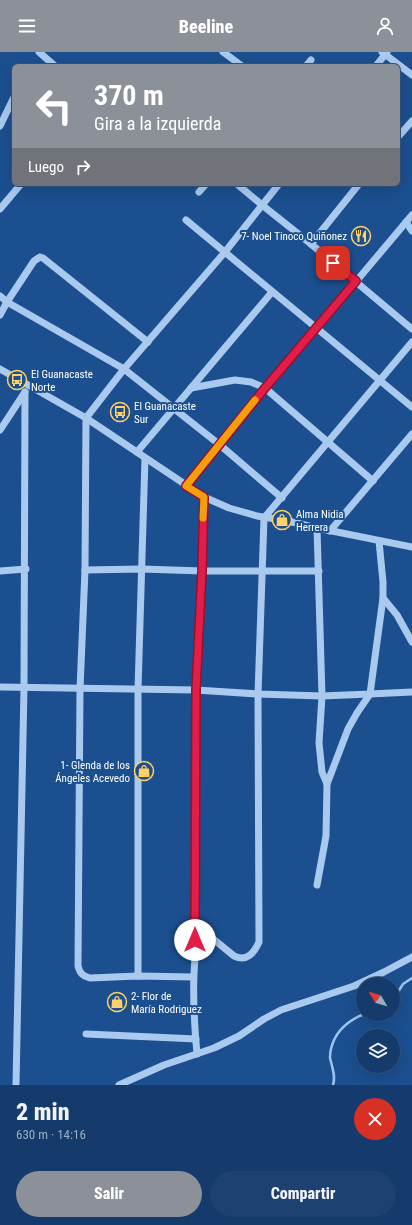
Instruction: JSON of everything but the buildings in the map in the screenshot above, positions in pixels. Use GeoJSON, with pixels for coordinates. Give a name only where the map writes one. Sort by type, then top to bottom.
{"type":"FeatureCollection","features":[{"type":"Feature","properties":{"kind":"street"},"geometry":{"type":"LineString","coordinates":[[39,52],[53,64]]}},
{"type":"Feature","properties":{"kind":"street"},"geometry":{"type":"LineString","coordinates":[[223,52],[239,64]]}},
{"type":"Feature","properties":{"kind":"street"},"geometry":{"type":"LineString","coordinates":[[377,64],[385,53],[399,64]]}},
{"type":"Feature","properties":{"kind":"street"},"geometry":{"type":"LineString","coordinates":[[308,64],[311,60]]}},
{"type":"Feature","properties":{"kind":"street"},"geometry":{"type":"LineString","coordinates":[[400,65],[412,74]]}},
{"type":"Feature","properties":{"kind":"street"},"geometry":{"type":"LineString","coordinates":[[0,126],[12,101]]}},
{"type":"Feature","properties":{"kind":"street"},"geometry":{"type":"LineString","coordinates":[[400,135],[412,121]]}},
{"type":"Feature","properties":{"kind":"street"},"geometry":{"type":"LineString","coordinates":[[0,209],[19,186]]}},
{"type":"Feature","properties":{"kind":"street"},"geometry":{"type":"LineString","coordinates":[[200,192],[204,186]]}},
{"type":"Feature","properties":{"kind":"street"},"geometry":{"type":"LineString","coordinates":[[240,186],[412,328]]}},
{"type":"Feature","properties":{"kind":"street"},"geometry":{"type":"LineString","coordinates":[[193,977],[138,976],[90,978],[84,976],[80,972],[78,966],[80,689],[85,570],[86,418],[124,369],[225,252],[278,186]]}},
{"type":"Feature","properties":{"kind":"street"},"geometry":{"type":"LineString","coordinates":[[311,244],[357,186]]}},
{"type":"Feature","properties":{"kind":"street"},"geometry":{"type":"LineString","coordinates":[[186,486],[265,388],[412,215]]}},
{"type":"Feature","properties":{"kind":"street"},"geometry":{"type":"LineString","coordinates":[[186,220],[412,407]]}},
{"type":"Feature","properties":{"kind":"street"},"geometry":{"type":"LineString","coordinates":[[406,222],[412,231]]}},
{"type":"Feature","properties":{"kind":"street"},"geometry":{"type":"LineString","coordinates":[[0,315],[34,262],[40,257],[148,342]]}},
{"type":"Feature","properties":{"kind":"street"},"geometry":{"type":"LineString","coordinates":[[136,452],[272,292]]}},
{"type":"Feature","properties":{"kind":"street"},"geometry":{"type":"LineString","coordinates":[[0,296],[7,302],[124,369],[220,445],[282,498]]}},
{"type":"Feature","properties":{"kind":"street"},"geometry":{"type":"LineString","coordinates":[[195,924],[238,958],[248,956],[255,951],[259,942],[258,694],[264,518],[412,342]]}},
{"type":"Feature","properties":{"kind":"street"},"geometry":{"type":"LineString","coordinates":[[0,369],[86,418],[204,497],[230,508],[264,518],[288,521],[412,547]]}},
{"type":"Feature","properties":{"kind":"street"},"geometry":{"type":"LineString","coordinates":[[191,388],[236,380],[251,382],[265,388],[373,482]]}},
{"type":"Feature","properties":{"kind":"street"},"geometry":{"type":"LineString","coordinates":[[0,430],[30,385]]}},
{"type":"Feature","properties":{"kind":"street"},"geometry":{"type":"LineString","coordinates":[[16,1085],[26,569],[25,392]]}},
{"type":"Feature","properties":{"kind":"street"},"geometry":{"type":"LineString","coordinates":[[330,531],[373,482],[412,434]]}},
{"type":"Feature","properties":{"kind":"street"},"geometry":{"type":"LineString","coordinates":[[138,976],[138,689],[145,458]]}},
{"type":"Feature","properties":{"kind":"street"},"geometry":{"type":"LineString","coordinates":[[197,1054],[193,977],[195,940],[196,690],[204,497]]}},
{"type":"Feature","properties":{"kind":"street"},"geometry":{"type":"LineString","coordinates":[[317,528],[320,571],[322,696],[319,744],[322,772],[328,784]]}},
{"type":"Feature","properties":{"kind":"street"},"geometry":{"type":"LineString","coordinates":[[317,885],[326,836],[328,784],[348,729],[370,694],[383,598],[383,582],[378,541]]}},
{"type":"Feature","properties":{"kind":"street"},"geometry":{"type":"LineString","coordinates":[[0,571],[26,569]]}},
{"type":"Feature","properties":{"kind":"street"},"geometry":{"type":"LineString","coordinates":[[85,570],[142,569],[202,571],[320,571]]}},
{"type":"Feature","properties":{"kind":"street"},"geometry":{"type":"LineString","coordinates":[[383,598],[397,615],[412,642]]}},
{"type":"Feature","properties":{"kind":"street"},"geometry":{"type":"LineString","coordinates":[[0,687],[196,690],[322,696],[412,692]]}},
{"type":"Feature","properties":{"kind":"street"},"geometry":{"type":"LineString","coordinates":[[195,940],[210,937]]}},
{"type":"Feature","properties":{"kind":"street"},"geometry":{"type":"LineString","coordinates":[[119,1085],[164,1066],[214,1048],[239,1036],[264,1018],[281,1010],[354,986],[412,957]]}},
{"type":"Feature","properties":{"kind":"street"},"geometry":{"type":"LineString","coordinates":[[86,1034],[196,1039]]}},
{"type":"Feature","properties":{"kind":"waterway"},"geometry":{"type":"LineString","coordinates":[[400,989],[403,984],[412,978]]}},
{"type":"Feature","properties":{"kind":"waterway"},"geometry":{"type":"LineString","coordinates":[[333,1085],[334,1075],[330,1051],[335,1037],[347,1023],[356,1018]]}},
{"type":"Feature","properties":{"kind":"slow traffic"},"geometry":{"type":"LineString","coordinates":[[203,518],[204,497],[186,486],[255,400]]}},
{"type":"Feature","properties":{"kind":"place","name":"7- Noel Tinoco Quiñonez"},"geometry":{"type":"Point","coordinates":[361,236]}},
{"type":"Feature","properties":{"kind":"place","name":"El Guanacaste Norte"},"geometry":{"type":"Point","coordinates":[17,380]}},
{"type":"Feature","properties":{"kind":"place","name":"El Guanacaste Sur"},"geometry":{"type":"Point","coordinates":[120,412]}},
{"type":"Feature","properties":{"kind":"place","name":"Alma Nidia Herrera"},"geometry":{"type":"Point","coordinates":[282,520]}},
{"type":"Feature","properties":{"kind":"place","name":"1- Glenda de los Ángeles Acevedo"},"geometry":{"type":"Point","coordinates":[144,771]}},
{"type":"Feature","properties":{"kind":"place","name":"2- Flor de María Rodriguez"},"geometry":{"type":"Point","coordinates":[117,1002]}},
{"type":"Feature","properties":{"kind":"route"},"geometry":{"type":"LineString","coordinates":[[195,940],[196,690],[204,497],[186,486],[265,388],[356,281],[333,263]]}}]}
